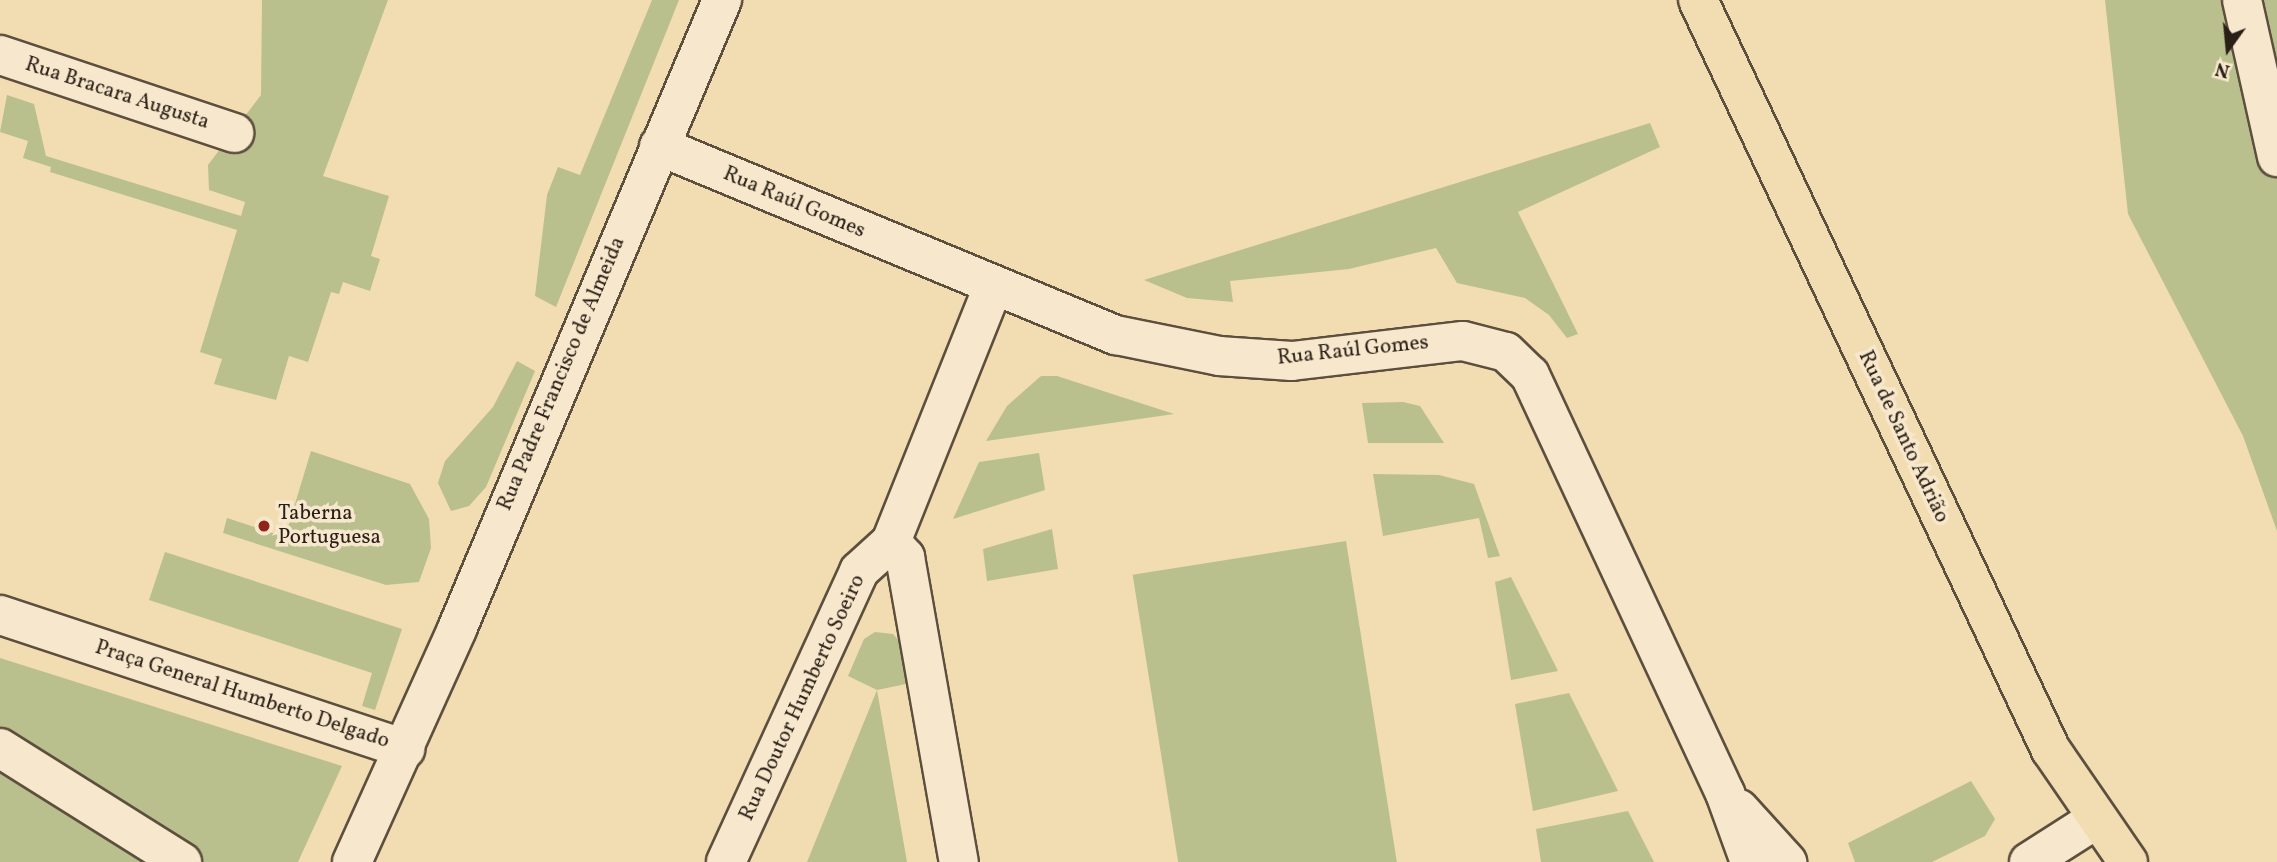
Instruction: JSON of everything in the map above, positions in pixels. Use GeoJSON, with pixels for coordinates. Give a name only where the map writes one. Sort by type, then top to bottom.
{"type":"FeatureCollection","features":[{"type":"Feature","properties":{"kind":"main road","name":"Rua de Santo Adrião"},"geometry":{"type":"LineString","coordinates":[[1698,0],[2051,750],[2095,820],[2128,862]]}},
{"type":"Feature","properties":{"kind":"street","name":"Rua Padre Francisco de Almeida"},"geometry":{"type":"LineString","coordinates":[[405,749],[722,0]]}},
{"type":"Feature","properties":{"kind":"street"},"geometry":{"type":"LineString","coordinates":[[2242,0],[2277,157]]}},
{"type":"Feature","properties":{"kind":"street","name":"Rua Bracara Augusta"},"geometry":{"type":"LineString","coordinates":[[0,55],[234,133]]}},
{"type":"Feature","properties":{"kind":"street","name":"Rua Raúl Gomes"},"geometry":{"type":"LineString","coordinates":[[659,146],[993,287],[1116,335],[1219,356],[1292,362],[1463,341],[1506,352],[1530,375],[1725,793],[1750,862]]}},
{"type":"Feature","properties":{"kind":"street","name":"Rua Doutor Humberto Soeiro"},"geometry":{"type":"LineString","coordinates":[[726,862],[859,571],[891,542],[993,287]]}},
{"type":"Feature","properties":{"kind":"street"},"geometry":{"type":"LineString","coordinates":[[891,542],[905,557],[959,862]]}},
{"type":"Feature","properties":{"kind":"street","name":"Praça General Humberto Delgado"},"geometry":{"type":"LineString","coordinates":[[0,615],[405,749],[352,862]]}},
{"type":"Feature","properties":{"kind":"street"},"geometry":{"type":"LineString","coordinates":[[0,748],[182,862]]}},
{"type":"Feature","properties":{"kind":"street","name":"Rua Raúl Gomes"},"geometry":{"type":"LineString","coordinates":[[1725,793],[1787,862]]}},
{"type":"Feature","properties":{"kind":"street"},"geometry":{"type":"LineString","coordinates":[[2029,862],[2095,820]]}},
{"type":"Feature","properties":{"kind":"green space"},"geometry":{"type":"Polygon","coordinates":[[[262,0],[388,0],[323,176],[389,196],[371,256],[380,259],[370,291],[343,282],[339,294],[331,292],[308,362],[289,356],[276,400],[214,384],[222,359],[200,352],[237,230],[50,172],[51,167],[23,158],[28,141],[0,132],[7,95],[34,104],[46,156],[241,216],[245,202],[209,190],[208,165],[261,95],[262,0]]]}},
{"type":"Feature","properties":{"kind":"green space"},"geometry":{"type":"Polygon","coordinates":[[[652,0],[679,0],[556,307],[535,296],[547,195],[558,167],[580,175],[652,0]]]}},
{"type":"Feature","properties":{"kind":"green space"},"geometry":{"type":"Polygon","coordinates":[[[2105,0],[2277,0],[2277,531],[2243,436],[2128,214],[2105,0]]]}},
{"type":"Feature","properties":{"kind":"green space"},"geometry":{"type":"Polygon","coordinates":[[[1650,123],[1660,147],[1518,212],[1578,334],[1567,338],[1549,315],[1525,298],[1457,283],[1436,248],[1349,269],[1230,281],[1233,302],[1187,298],[1144,280],[1650,123]]]}},
{"type":"Feature","properties":{"kind":"green space"},"geometry":{"type":"Polygon","coordinates":[[[517,361],[535,371],[486,487],[469,506],[451,511],[438,483],[445,461],[493,407],[517,361]]]}},
{"type":"Feature","properties":{"kind":"green space"},"geometry":{"type":"Polygon","coordinates":[[[1041,376],[1057,376],[1174,414],[986,441],[1007,406],[1041,376]]]}},
{"type":"Feature","properties":{"kind":"green space"},"geometry":{"type":"Polygon","coordinates":[[[1403,402],[1420,406],[1444,443],[1368,443],[1362,403],[1403,402]]]}},
{"type":"Feature","properties":{"kind":"green space"},"geometry":{"type":"Polygon","coordinates":[[[311,451],[410,484],[429,519],[431,548],[419,582],[386,585],[223,533],[227,518],[285,537],[311,451]]]}},
{"type":"Feature","properties":{"kind":"green space"},"geometry":{"type":"Polygon","coordinates":[[[1039,453],[1045,490],[953,519],[979,462],[1039,453]]]}},
{"type":"Feature","properties":{"kind":"green space"},"geometry":{"type":"Polygon","coordinates":[[[1373,474],[1439,475],[1474,484],[1500,556],[1488,558],[1479,518],[1383,536],[1373,474]]]}},
{"type":"Feature","properties":{"kind":"green space"},"geometry":{"type":"Polygon","coordinates":[[[1052,529],[1058,569],[987,581],[983,549],[1052,529]]]}},
{"type":"Feature","properties":{"kind":"green space"},"geometry":{"type":"Polygon","coordinates":[[[1346,541],[1397,862],[1178,862],[1133,575],[1346,541]]]}},
{"type":"Feature","properties":{"kind":"green space"},"geometry":{"type":"Polygon","coordinates":[[[165,552],[402,629],[375,710],[362,706],[372,673],[149,600],[165,552]]]}},
{"type":"Feature","properties":{"kind":"green space"},"geometry":{"type":"Polygon","coordinates":[[[1511,577],[1558,671],[1511,680],[1495,582],[1511,577]]]}},
{"type":"Feature","properties":{"kind":"green space"},"geometry":{"type":"Polygon","coordinates":[[[875,632],[893,634],[904,646],[906,684],[877,690],[848,676],[864,639],[875,632]]]}},
{"type":"Feature","properties":{"kind":"green space"},"geometry":{"type":"Polygon","coordinates":[[[0,658],[342,766],[298,862],[0,862],[0,658]]]}},
{"type":"Feature","properties":{"kind":"green space"},"geometry":{"type":"Polygon","coordinates":[[[877,690],[907,862],[807,862],[877,690]]]}},
{"type":"Feature","properties":{"kind":"green space"},"geometry":{"type":"Polygon","coordinates":[[[1569,693],[1618,791],[1533,811],[1515,704],[1569,693]]]}},
{"type":"Feature","properties":{"kind":"green space"},"geometry":{"type":"Polygon","coordinates":[[[1971,781],[1995,819],[1985,836],[1932,862],[1855,862],[1848,843],[1971,781]]]}},
{"type":"Feature","properties":{"kind":"green space"},"geometry":{"type":"Polygon","coordinates":[[[1628,811],[1654,862],[1541,862],[1536,829],[1628,811]]]}},
{"type":"Feature","properties":{"kind":"place","name":"Taberna Portuguesa"},"geometry":{"type":"Point","coordinates":[264,526]}}]}
